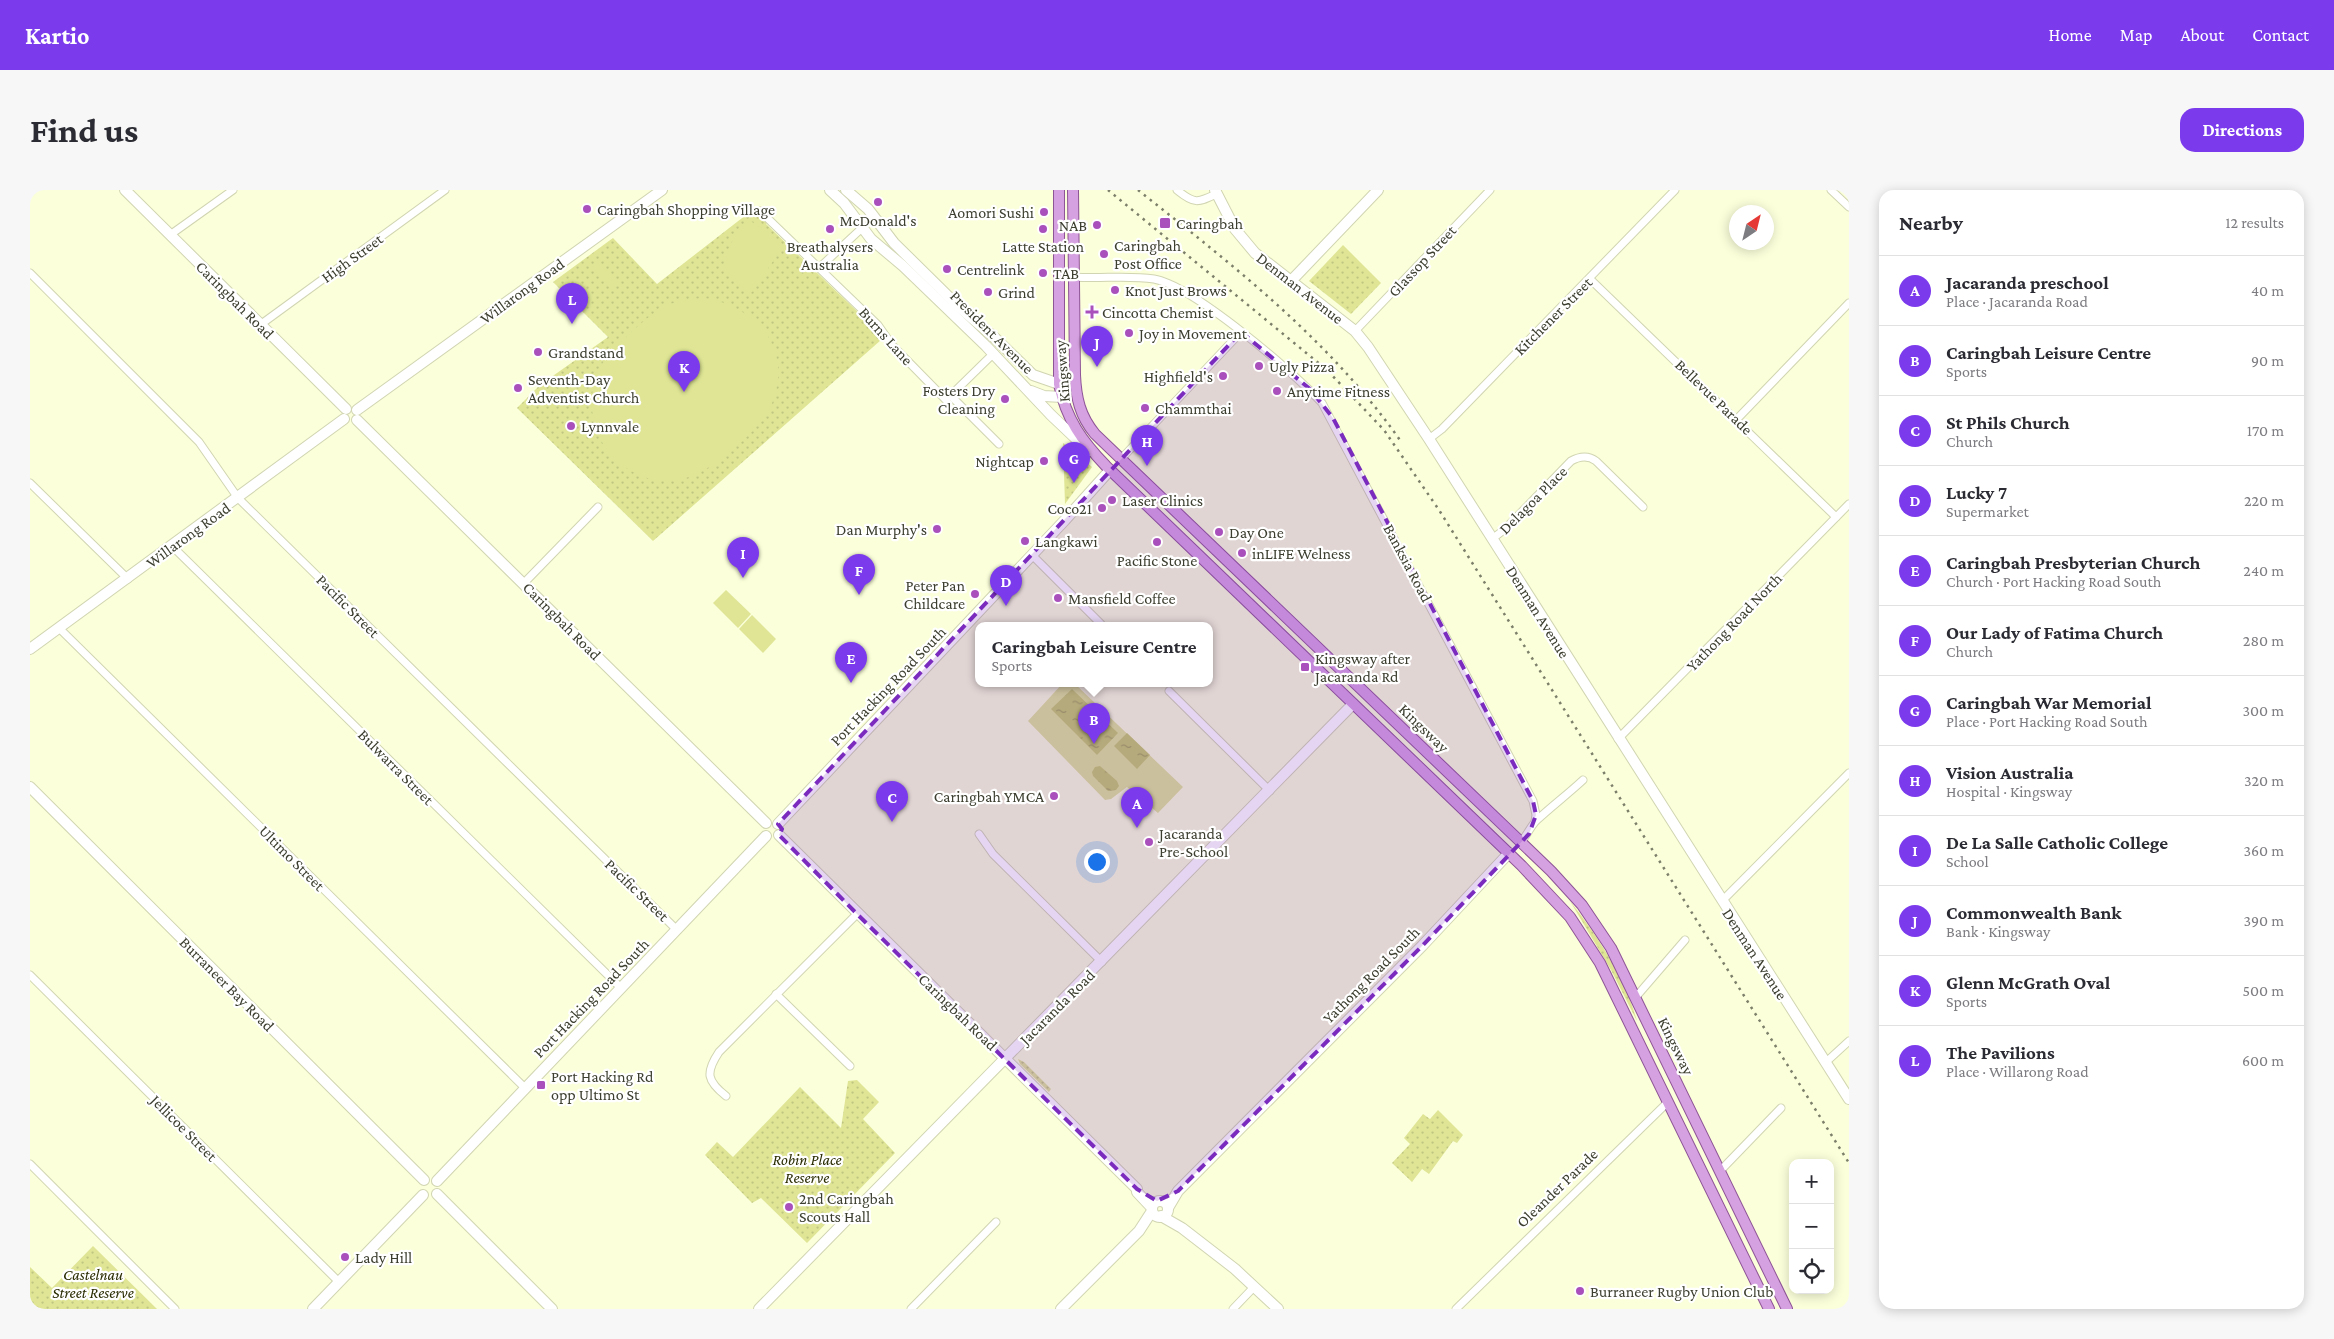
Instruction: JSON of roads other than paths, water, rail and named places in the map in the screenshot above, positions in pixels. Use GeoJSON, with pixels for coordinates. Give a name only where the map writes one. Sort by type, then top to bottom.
{"type":"FeatureCollection","features":[{"type":"Feature","properties":{"kind":"main road","name":"Kingsway"},"geometry":{"type":"LineString","coordinates":[[1059,190],[1059,384],[1067,415],[1077,433],[1108,468],[1509,853],[1560,905],[1591,948],[1769,1309]]}},
{"type":"Feature","properties":{"kind":"main road","name":"Kingsway"},"geometry":{"type":"LineString","coordinates":[[1073,190],[1076,394],[1082,414],[1089,427],[1521,842],[1588,912],[1610,948],[1787,1309]]}},
{"type":"Feature","properties":{"kind":"main road"},"geometry":{"type":"LineString","coordinates":[[1058,278],[1074,277]]}},
{"type":"Feature","properties":{"kind":"main road","name":"President Avenue"},"geometry":{"type":"LineString","coordinates":[[1059,384],[1076,394]]}},
{"type":"Feature","properties":{"kind":"main road","name":"President Avenue"},"geometry":{"type":"LineString","coordinates":[[1062,396],[1076,394]]}},
{"type":"Feature","properties":{"kind":"main road","name":"Port Hacking Road South"},"geometry":{"type":"LineString","coordinates":[[1108,468],[1121,459]]}},
{"type":"Feature","properties":{"kind":"main road"},"geometry":{"type":"LineString","coordinates":[[1353,704],[1364,692]]}},
{"type":"Feature","properties":{"kind":"main road","name":"Yathong Road South"},"geometry":{"type":"LineString","coordinates":[[1509,853],[1521,842]]}},
{"type":"Feature","properties":{"kind":"main road","name":"Oleander Parade"},"geometry":{"type":"LineString","coordinates":[[1668,1102],[1682,1093]]}},
{"type":"Feature","properties":{"kind":"street","name":"Caringbah Road"},"geometry":{"type":"LineString","coordinates":[[125,190],[260,325],[345,414]]}},
{"type":"Feature","properties":{"kind":"street"},"geometry":{"type":"LineString","coordinates":[[170,235],[233,190]]}},
{"type":"Feature","properties":{"kind":"street","name":"High Street"},"geometry":{"type":"LineString","coordinates":[[260,325],[444,190]]}},
{"type":"Feature","properties":{"kind":"street","name":"Willarong Road"},"geometry":{"type":"LineString","coordinates":[[357,410],[662,190]]}},
{"type":"Feature","properties":{"kind":"street","name":"President Avenue"},"geometry":{"type":"LineString","coordinates":[[830,190],[844,203],[876,244],[904,266],[994,353],[1068,432],[1108,468]]}},
{"type":"Feature","properties":{"kind":"street"},"geometry":{"type":"LineString","coordinates":[[819,268],[862,228],[863,220],[844,190]]}},
{"type":"Feature","properties":{"kind":"street","name":"President Avenue"},"geometry":{"type":"LineString","coordinates":[[844,190],[868,209],[894,243],[959,307],[1036,377],[1059,384]]}},
{"type":"Feature","properties":{"kind":"street","name":"Denman Avenue"},"geometry":{"type":"LineString","coordinates":[[1178,190],[1194,201],[1202,201],[1215,192],[1243,241],[1355,331],[1368,347],[1429,439],[1618,739],[1849,1099]]}},
{"type":"Feature","properties":{"kind":"street"},"geometry":{"type":"LineString","coordinates":[[1291,281],[1378,190]]}},
{"type":"Feature","properties":{"kind":"street","name":"Glassop Street"},"geometry":{"type":"LineString","coordinates":[[1355,331],[1490,190]]}},
{"type":"Feature","properties":{"kind":"street","name":"Kitchener Street"},"geometry":{"type":"LineString","coordinates":[[1429,439],[1442,429],[1675,190]]}},
{"type":"Feature","properties":{"kind":"street"},"geometry":{"type":"LineString","coordinates":[[1831,190],[1849,207]]}},
{"type":"Feature","properties":{"kind":"street","name":"Burns Lane"},"geometry":{"type":"LineString","coordinates":[[760,211],[878,325],[892,345],[946,400],[951,396],[999,444]]}},
{"type":"Feature","properties":{"kind":"street","name":"Pacific Street"},"geometry":{"type":"LineString","coordinates":[[30,272],[199,442],[238,498],[677,930]]}},
{"type":"Feature","properties":{"kind":"street","name":"Banksia Road"},"geometry":{"type":"LineString","coordinates":[[1074,277],[1155,279],[1165,282],[1193,298],[1241,332],[1310,389],[1332,418],[1533,801],[1536,815],[1535,821]]}},
{"type":"Feature","properties":{"kind":"street","name":"Bellevue Parade"},"geometry":{"type":"LineString","coordinates":[[1590,279],[1737,419],[1836,517]]}},
{"type":"Feature","properties":{"kind":"street"},"geometry":{"type":"LineString","coordinates":[[1737,419],[1849,304]]}},
{"type":"Feature","properties":{"kind":"street"},"geometry":{"type":"LineString","coordinates":[[1121,459],[1241,332]]}},
{"type":"Feature","properties":{"kind":"street"},"geometry":{"type":"LineString","coordinates":[[951,396],[1002,345]]}},
{"type":"Feature","properties":{"kind":"street","name":"President Avenue"},"geometry":{"type":"LineString","coordinates":[[1028,389],[1041,395],[1062,396]]}},
{"type":"Feature","properties":{"kind":"street"},"geometry":{"type":"LineString","coordinates":[[350,407],[357,410],[359,415],[357,420],[350,423],[345,414],[350,407]]}},
{"type":"Feature","properties":{"kind":"street","name":"Willarong Road"},"geometry":{"type":"LineString","coordinates":[[31,646],[128,579],[238,498],[345,414]]}},
{"type":"Feature","properties":{"kind":"street","name":"Caringbah Road"},"geometry":{"type":"LineString","coordinates":[[357,420],[766,823]]}},
{"type":"Feature","properties":{"kind":"street","name":"Delagoa Place"},"geometry":{"type":"LineString","coordinates":[[1492,539],[1505,529],[1571,461],[1580,457],[1588,457],[1596,461],[1643,507]]}},
{"type":"Feature","properties":{"kind":"street","name":"Port Hacking Road South"},"geometry":{"type":"LineString","coordinates":[[778,824],[1032,555],[1108,468]]}},
{"type":"Feature","properties":{"kind":"street"},"geometry":{"type":"LineString","coordinates":[[30,483],[128,579]]}},
{"type":"Feature","properties":{"kind":"street","name":"Yathong Road North"},"geometry":{"type":"LineString","coordinates":[[1618,739],[1849,504]]}},
{"type":"Feature","properties":{"kind":"street"},"geometry":{"type":"LineString","coordinates":[[524,584],[598,508]]}},
{"type":"Feature","properties":{"kind":"street","name":"Bulwarra Street"},"geometry":{"type":"LineString","coordinates":[[172,546],[621,988]]}},
{"type":"Feature","properties":{"kind":"street"},"geometry":{"type":"LineString","coordinates":[[1032,555],[1099,622]]}},
{"type":"Feature","properties":{"kind":"street","name":"Ultimo Street"},"geometry":{"type":"LineString","coordinates":[[59,628],[525,1088]]}},
{"type":"Feature","properties":{"kind":"street"},"geometry":{"type":"LineString","coordinates":[[1169,691],[1270,791]]}},
{"type":"Feature","properties":{"kind":"street","name":"Jacaranda Road"},"geometry":{"type":"LineString","coordinates":[[759,1309],[1102,962],[1160,899],[1270,791],[1353,704]]}},
{"type":"Feature","properties":{"kind":"street"},"geometry":{"type":"LineString","coordinates":[[1722,901],[1849,773]]}},
{"type":"Feature","properties":{"kind":"street","name":"Yathong Road South"},"geometry":{"type":"LineString","coordinates":[[1521,842],[1532,830],[1535,821],[1553,808],[1583,780]]}},
{"type":"Feature","properties":{"kind":"street","name":"Burraneer Bay Road"},"geometry":{"type":"LineString","coordinates":[[30,787],[424,1180]]}},
{"type":"Feature","properties":{"kind":"street"},"geometry":{"type":"LineString","coordinates":[[771,821],[778,824],[781,830],[779,835],[771,838],[766,836],[763,828],[766,823],[771,821]]}},
{"type":"Feature","properties":{"kind":"street"},"geometry":{"type":"LineString","coordinates":[[979,834],[993,854],[1102,962]]}},
{"type":"Feature","properties":{"kind":"street","name":"Caringbah Road"},"geometry":{"type":"LineString","coordinates":[[779,835],[857,914],[1006,1058],[1137,1189],[1137,1192],[1182,1225],[1182,1228],[1235,1269],[1278,1309]]}},
{"type":"Feature","properties":{"kind":"street","name":"Port Hacking Road South"},"geometry":{"type":"LineString","coordinates":[[437,1181],[766,836]]}},
{"type":"Feature","properties":{"kind":"street","name":"Yathong Road South"},"geometry":{"type":"LineString","coordinates":[[1061,1309],[1422,946],[1509,853]]}},
{"type":"Feature","properties":{"kind":"street"},"geometry":{"type":"LineString","coordinates":[[726,1096],[712,1085],[710,1073],[712,1061],[857,914]]}},
{"type":"Feature","properties":{"kind":"street"},"geometry":{"type":"LineString","coordinates":[[1635,998],[1685,940]]}},
{"type":"Feature","properties":{"kind":"street","name":"Jellicoe Street"},"geometry":{"type":"LineString","coordinates":[[30,975],[339,1282]]}},
{"type":"Feature","properties":{"kind":"street"},"geometry":{"type":"LineString","coordinates":[[776,994],[850,1066]]}},
{"type":"Feature","properties":{"kind":"street"},"geometry":{"type":"LineString","coordinates":[[1825,1063],[1849,1041]]}},
{"type":"Feature","properties":{"kind":"street","name":"Oleander Parade"},"geometry":{"type":"LineString","coordinates":[[1456,1309],[1668,1102]]}},
{"type":"Feature","properties":{"kind":"street"},"geometry":{"type":"LineString","coordinates":[[1720,1171],[1781,1108]]}},
{"type":"Feature","properties":{"kind":"street"},"geometry":{"type":"LineString","coordinates":[[30,1164],[175,1309]]}},
{"type":"Feature","properties":{"kind":"street"},"geometry":{"type":"LineString","coordinates":[[430,1178],[437,1181],[440,1186],[437,1194],[432,1198],[423,1195],[420,1188],[424,1180],[430,1178]]}},
{"type":"Feature","properties":{"kind":"street"},"geometry":{"type":"LineString","coordinates":[[437,1194],[552,1309]]}},
{"type":"Feature","properties":{"kind":"street"},"geometry":{"type":"LineString","coordinates":[[314,1309],[423,1195]]}},
{"type":"Feature","properties":{"kind":"street"},"geometry":{"type":"LineString","coordinates":[[911,1309],[996,1222]]}},
{"type":"Feature","properties":{"kind":"street"},"geometry":{"type":"LineString","coordinates":[[1233,1309],[1254,1287]]}},
{"type":"Feature","properties":{"kind":"water"},"geometry":{"type":"Polygon","coordinates":[[[1072,689],[1118,733],[1097,755],[1051,709],[1072,689]]]}},
{"type":"Feature","properties":{"kind":"water"},"geometry":{"type":"Polygon","coordinates":[[[1127,733],[1150,755],[1137,769],[1114,746],[1127,733]]]}},
{"type":"Feature","properties":{"kind":"water"},"geometry":{"type":"Polygon","coordinates":[[[1100,766],[1117,781],[1119,786],[1116,790],[1108,791],[1093,776],[1092,772],[1095,767],[1100,766]]]}},
{"type":"Feature","properties":{"kind":"railway"},"geometry":{"type":"LineString","coordinates":[[1108,190],[1327,370],[1384,430],[1439,510],[1849,1163]]}},
{"type":"Feature","properties":{"kind":"railway"},"geometry":{"type":"LineString","coordinates":[[1138,190],[1245,277],[1313,338],[1374,406],[1402,443]]}},
{"type":"Feature","properties":{"kind":"place","name":"McDonald's"},"geometry":{"type":"Point","coordinates":[878,202]}},
{"type":"Feature","properties":{"kind":"place","name":"Caringbah Shopping Village"},"geometry":{"type":"Point","coordinates":[587,209]}},
{"type":"Feature","properties":{"kind":"place","name":"Aomori Sushi"},"geometry":{"type":"Point","coordinates":[1044,212]}},
{"type":"Feature","properties":{"kind":"place","name":"Caringbah"},"geometry":{"type":"Point","coordinates":[1165,223]}},
{"type":"Feature","properties":{"kind":"place","name":"NAB"},"geometry":{"type":"Point","coordinates":[1097,225]}},
{"type":"Feature","properties":{"kind":"place","name":"Breathalysers Australia"},"geometry":{"type":"Point","coordinates":[830,229]}},
{"type":"Feature","properties":{"kind":"place","name":"Latte Station"},"geometry":{"type":"Point","coordinates":[1043,229]}},
{"type":"Feature","properties":{"kind":"place","name":"Caringbah Post Office"},"geometry":{"type":"Point","coordinates":[1104,254]}},
{"type":"Feature","properties":{"kind":"place","name":"Centrelink"},"geometry":{"type":"Point","coordinates":[947,269]}},
{"type":"Feature","properties":{"kind":"place","name":"TAB"},"geometry":{"type":"Point","coordinates":[1043,273]}},
{"type":"Feature","properties":{"kind":"place","name":"Knot Just Brows"},"geometry":{"type":"Point","coordinates":[1115,290]}},
{"type":"Feature","properties":{"kind":"place","name":"Grind"},"geometry":{"type":"Point","coordinates":[988,292]}},
{"type":"Feature","properties":{"kind":"place","name":"Cincotta Chemist"},"geometry":{"type":"Point","coordinates":[1092,312]}},
{"type":"Feature","properties":{"kind":"place","name":"The Pavilions"},"geometry":{"type":"Point","coordinates":[572,324]}},
{"type":"Feature","properties":{"kind":"place","name":"Joy in Movement"},"geometry":{"type":"Point","coordinates":[1129,333]}},
{"type":"Feature","properties":{"kind":"place","name":"Grandstand"},"geometry":{"type":"Point","coordinates":[538,352]}},
{"type":"Feature","properties":{"kind":"place","name":"Ugly Pizza"},"geometry":{"type":"Point","coordinates":[1259,366]}},
{"type":"Feature","properties":{"kind":"place","name":"Commonwealth Bank"},"geometry":{"type":"Point","coordinates":[1097,367]}},
{"type":"Feature","properties":{"kind":"place","name":"Highfield's"},"geometry":{"type":"Point","coordinates":[1223,376]}},
{"type":"Feature","properties":{"kind":"place","name":"Seventh-Day Adventist Church"},"geometry":{"type":"Point","coordinates":[518,388]}},
{"type":"Feature","properties":{"kind":"place","name":"Anytime Fitness"},"geometry":{"type":"Point","coordinates":[1277,391]}},
{"type":"Feature","properties":{"kind":"place","name":"Glenn McGrath Oval"},"geometry":{"type":"Point","coordinates":[684,392]}},
{"type":"Feature","properties":{"kind":"place","name":"Fosters Dry Cleaning"},"geometry":{"type":"Point","coordinates":[1005,399]}},
{"type":"Feature","properties":{"kind":"place","name":"Chammthai"},"geometry":{"type":"Point","coordinates":[1145,408]}},
{"type":"Feature","properties":{"kind":"place","name":"Lynnvale"},"geometry":{"type":"Point","coordinates":[571,426]}},
{"type":"Feature","properties":{"kind":"place","name":"Nightcap"},"geometry":{"type":"Point","coordinates":[1044,461]}},
{"type":"Feature","properties":{"kind":"place","name":"Vision Australia"},"geometry":{"type":"Point","coordinates":[1147,466]}},
{"type":"Feature","properties":{"kind":"place","name":"Caringbah War Memorial"},"geometry":{"type":"Point","coordinates":[1074,483]}},
{"type":"Feature","properties":{"kind":"place","name":"Laser Clinics"},"geometry":{"type":"Point","coordinates":[1112,500]}},
{"type":"Feature","properties":{"kind":"place","name":"Coco21"},"geometry":{"type":"Point","coordinates":[1102,508]}},
{"type":"Feature","properties":{"kind":"place","name":"Dan Murphy's"},"geometry":{"type":"Point","coordinates":[937,529]}},
{"type":"Feature","properties":{"kind":"place","name":"Day One"},"geometry":{"type":"Point","coordinates":[1219,532]}},
{"type":"Feature","properties":{"kind":"place","name":"Langkawi"},"geometry":{"type":"Point","coordinates":[1025,541]}},
{"type":"Feature","properties":{"kind":"place","name":"Pacific Stone"},"geometry":{"type":"Point","coordinates":[1157,542]}},
{"type":"Feature","properties":{"kind":"place","name":"inLIFE Welness"},"geometry":{"type":"Point","coordinates":[1242,553]}},
{"type":"Feature","properties":{"kind":"place","name":"De La Salle Catholic College"},"geometry":{"type":"Point","coordinates":[743,578]}},
{"type":"Feature","properties":{"kind":"place","name":"Peter Pan Childcare"},"geometry":{"type":"Point","coordinates":[975,594]}},
{"type":"Feature","properties":{"kind":"place","name":"Our Lady of Fatima Church"},"geometry":{"type":"Point","coordinates":[859,595]}},
{"type":"Feature","properties":{"kind":"place","name":"Mansfield Coffee"},"geometry":{"type":"Point","coordinates":[1058,598]}},
{"type":"Feature","properties":{"kind":"place","name":"Lucky 7"},"geometry":{"type":"Point","coordinates":[1006,606]}},
{"type":"Feature","properties":{"kind":"place","name":"Kingsway after Jacaranda Rd"},"geometry":{"type":"Point","coordinates":[1305,667]}},
{"type":"Feature","properties":{"kind":"place","name":"Caringbah Presbyterian Church"},"geometry":{"type":"Point","coordinates":[851,683]}},
{"type":"Feature","properties":{"kind":"place","name":"Caringbah Leisure Centre"},"geometry":{"type":"Point","coordinates":[1094,744]}},
{"type":"Feature","properties":{"kind":"place","name":"Caringbah YMCA"},"geometry":{"type":"Point","coordinates":[1054,796]}},
{"type":"Feature","properties":{"kind":"place","name":"St Phils Church"},"geometry":{"type":"Point","coordinates":[892,822]}},
{"type":"Feature","properties":{"kind":"place","name":"Jacaranda preschool"},"geometry":{"type":"Point","coordinates":[1137,828]}},
{"type":"Feature","properties":{"kind":"place","name":"Jacaranda Pre-School"},"geometry":{"type":"Point","coordinates":[1149,842]}},
{"type":"Feature","properties":{"kind":"place","name":"Port Hacking Rd opp Ultimo St"},"geometry":{"type":"Point","coordinates":[541,1085]}},
{"type":"Feature","properties":{"kind":"place","name":"2nd Caringbah Scouts Hall"},"geometry":{"type":"Point","coordinates":[789,1207]}},
{"type":"Feature","properties":{"kind":"place","name":"Lady Hill"},"geometry":{"type":"Point","coordinates":[345,1257]}},
{"type":"Feature","properties":{"kind":"place","name":"Burraneer Rugby Union Club"},"geometry":{"type":"Point","coordinates":[1580,1291]}},
{"type":"Feature","properties":{"kind":"park label","name":"Robin Place Reserve"},"geometry":{"type":"Point","coordinates":[807,1168]}},
{"type":"Feature","properties":{"kind":"park label","name":"Castelnau Street Reserve"},"geometry":{"type":"Point","coordinates":[93,1283]}}]}
